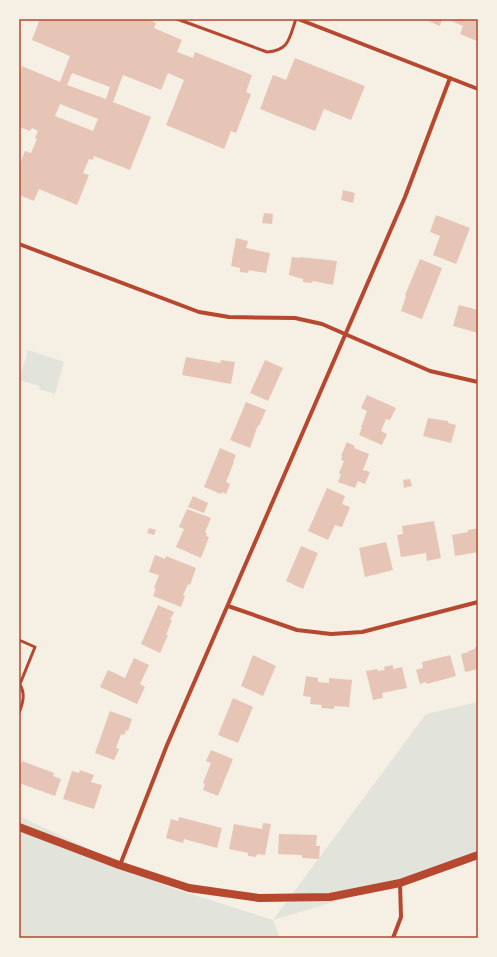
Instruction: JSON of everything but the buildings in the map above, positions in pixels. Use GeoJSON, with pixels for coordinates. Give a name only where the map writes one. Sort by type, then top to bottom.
{"type":"FeatureCollection","features":[{"type":"Feature","properties":{"kind":"main road"},"geometry":{"type":"LineString","coordinates":[[19,828],[119,866],[188,888],[259,898],[330,897],[400,883],[478,855]]}},
{"type":"Feature","properties":{"kind":"street"},"geometry":{"type":"LineString","coordinates":[[297,19],[478,89]]}},
{"type":"Feature","properties":{"kind":"street"},"geometry":{"type":"LineString","coordinates":[[119,866],[167,745],[347,334],[405,197],[450,78]]}},
{"type":"Feature","properties":{"kind":"street"},"geometry":{"type":"LineString","coordinates":[[19,244],[198,312],[229,318],[295,318],[322,324],[430,371],[478,382]]}},
{"type":"Feature","properties":{"kind":"street"},"geometry":{"type":"LineString","coordinates":[[228,606],[297,630],[331,634],[362,632],[478,602]]}},
{"type":"Feature","properties":{"kind":"street"},"geometry":{"type":"LineString","coordinates":[[393,938],[401,917],[400,883]]}},
{"type":"Feature","properties":{"kind":"lane"},"geometry":{"type":"LineString","coordinates":[[176,19],[267,52],[279,51],[287,43],[297,19]]}},
{"type":"Feature","properties":{"kind":"lane"},"geometry":{"type":"LineString","coordinates":[[19,640],[35,647],[20,683],[23,689],[24,697],[19,713]]}},
{"type":"Feature","properties":{"kind":"shaded area"},"geometry":{"type":"Polygon","coordinates":[[[28,350],[64,362],[55,394],[39,389],[40,386],[19,380],[28,350]]]}},
{"type":"Feature","properties":{"kind":"shaded area"},"geometry":{"type":"Polygon","coordinates":[[[478,702],[478,859],[273,920],[426,714],[478,702]]]}},
{"type":"Feature","properties":{"kind":"shaded area"},"geometry":{"type":"Polygon","coordinates":[[[19,816],[169,887],[273,920],[280,938],[19,938],[19,816]]]}}]}
